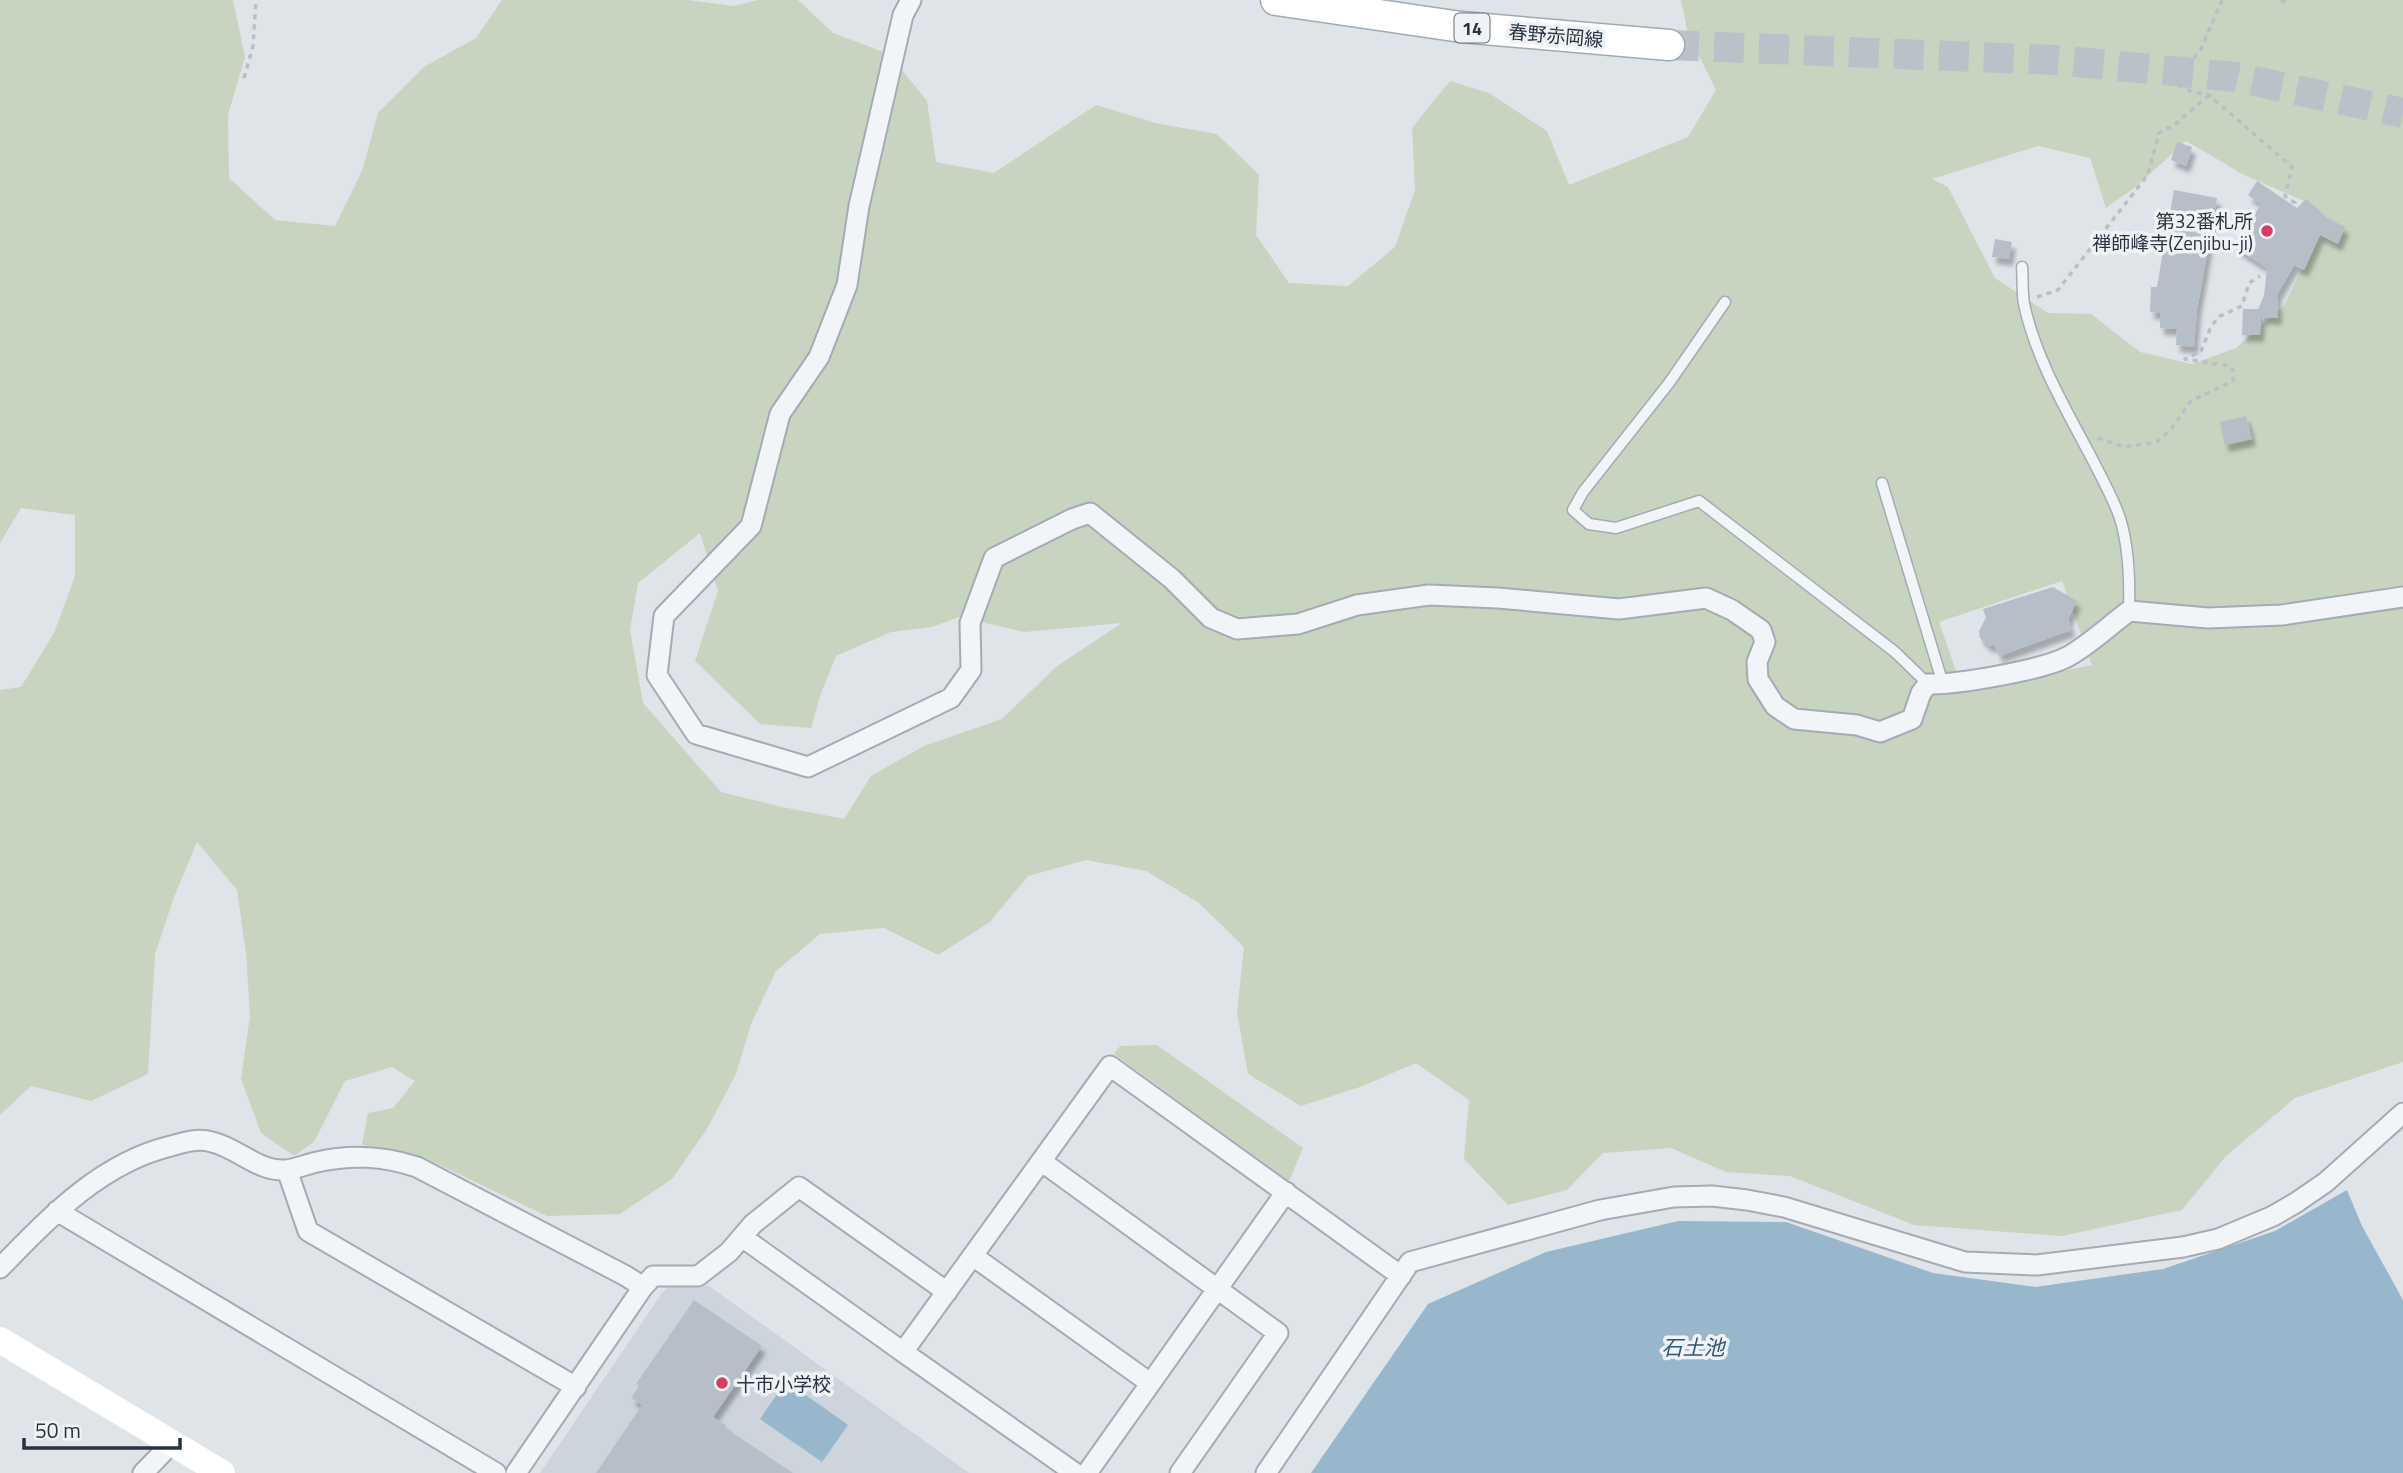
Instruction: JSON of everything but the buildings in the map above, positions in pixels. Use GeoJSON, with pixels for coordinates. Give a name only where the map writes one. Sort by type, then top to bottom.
{"type":"FeatureCollection","features":[{"type":"Feature","properties":{"kind":"main road","name":"春野赤岡線"},"geometry":{"type":"LineString","coordinates":[[1276,0],[1461,27],[1670,45]]}},
{"type":"Feature","properties":{"kind":"main road"},"geometry":{"type":"LineString","coordinates":[[0,1340],[222,1473]]}},
{"type":"Feature","properties":{"kind":"street"},"geometry":{"type":"LineString","coordinates":[[911,0],[903,15],[876,128],[859,206],[847,285],[819,357],[780,414],[751,526],[664,616],[657,675],[696,734],[808,768],[951,698],[971,670],[970,623],[994,558],[1072,519],[1090,513],[1172,579],[1211,618],[1237,629],[1298,624],[1357,605],[1429,595],[1619,609],[1706,598],[1732,610],[1761,631],[1765,642],[1757,662],[1758,679],[1775,706],[1794,719],[1857,725],[1880,732],[1912,719],[1921,693],[1935,685],[2028,669],[2067,657],[2129,611],[2208,618],[2282,615],[2403,597]]}},
{"type":"Feature","properties":{"kind":"street"},"geometry":{"type":"LineString","coordinates":[[903,1352],[1110,1066],[1401,1276]]}},
{"type":"Feature","properties":{"kind":"street"},"geometry":{"type":"LineString","coordinates":[[1266,1473],[1410,1262],[1600,1210],[1674,1197],[1712,1196],[1772,1205],[1937,1255],[1977,1263],[2037,1265],[2183,1247],[2218,1239],[2273,1216],[2297,1202],[2326,1182],[2403,1113]]}},
{"type":"Feature","properties":{"kind":"street"},"geometry":{"type":"LineString","coordinates":[[0,1268],[57,1210],[109,1173],[152,1150],[194,1140],[214,1142],[253,1162],[287,1170],[313,1162],[347,1157],[380,1157],[417,1167],[614,1269],[643,1287]]}},
{"type":"Feature","properties":{"kind":"street"},"geometry":{"type":"LineString","coordinates":[[1041,1161],[1278,1333],[1180,1473]]}},
{"type":"Feature","properties":{"kind":"street"},"geometry":{"type":"LineString","coordinates":[[287,1170],[308,1231],[576,1387]]}},
{"type":"Feature","properties":{"kind":"street"},"geometry":{"type":"LineString","coordinates":[[516,1473],[653,1276],[698,1276],[729,1252],[753,1224],[800,1187],[947,1292]]}},
{"type":"Feature","properties":{"kind":"street"},"geometry":{"type":"LineString","coordinates":[[1087,1473],[1286,1192]]}},
{"type":"Feature","properties":{"kind":"street"},"geometry":{"type":"LineString","coordinates":[[57,1210],[496,1473]]}},
{"type":"Feature","properties":{"kind":"street"},"geometry":{"type":"LineString","coordinates":[[742,1237],[1075,1473]]}},
{"type":"Feature","properties":{"kind":"street"},"geometry":{"type":"LineString","coordinates":[[973,1256],[1150,1383]]}},
{"type":"Feature","properties":{"kind":"street"},"geometry":{"type":"LineString","coordinates":[[143,1473],[173,1442]]}},
{"type":"Feature","properties":{"kind":"lane"},"geometry":{"type":"LineString","coordinates":[[2022,267],[2024,303],[2038,347],[2072,424],[2118,512],[2130,573],[2129,611]]}},
{"type":"Feature","properties":{"kind":"lane"},"geometry":{"type":"LineString","coordinates":[[1725,302],[1669,383],[1583,492],[1573,510],[1589,524],[1616,528],[1699,501],[1935,685]]}},
{"type":"Feature","properties":{"kind":"lane"},"geometry":{"type":"LineString","coordinates":[[1882,483],[1935,685]]}},
{"type":"Feature","properties":{"kind":"path"},"geometry":{"type":"LineString","coordinates":[[244,78],[253,46],[256,0]]}},
{"type":"Feature","properties":{"kind":"path"},"geometry":{"type":"LineString","coordinates":[[2222,0],[2201,50],[2175,83],[2192,92],[2208,96],[2292,167],[2285,196],[2295,203],[2293,217]]}},
{"type":"Feature","properties":{"kind":"path"},"geometry":{"type":"LineString","coordinates":[[2281,0],[2289,0]]}},
{"type":"Feature","properties":{"kind":"path"},"geometry":{"type":"LineString","coordinates":[[2024,303],[2058,290],[2143,181],[2148,173],[2159,133],[2172,127],[2208,96]]}},
{"type":"Feature","properties":{"kind":"path"},"geometry":{"type":"LineString","coordinates":[[2072,424],[2093,436],[2124,447],[2157,442],[2172,428],[2190,401],[2233,381],[2234,372],[2230,366],[2185,359],[2201,351],[2218,317],[2242,306],[2249,283],[2260,276]]}},
{"type":"Feature","properties":{"kind":"shaded area","name":"十市小学校"},"geometry":{"type":"Polygon","coordinates":[[[671,1285],[709,1286],[969,1473],[540,1473],[662,1293],[671,1285]]]}},
{"type":"Feature","properties":{"kind":"green space"},"geometry":{"type":"Polygon","coordinates":[[[0,0],[233,0],[245,57],[228,115],[229,178],[275,220],[335,226],[362,171],[378,113],[424,67],[476,38],[502,0],[688,0],[733,6],[758,0],[798,0],[833,33],[889,54],[927,101],[936,162],[994,173],[1096,105],[1155,123],[1217,134],[1259,175],[1256,235],[1289,283],[1348,286],[1395,247],[1415,190],[1412,128],[1450,81],[1489,93],[1547,131],[1569,185],[1688,137],[1716,90],[1688,34],[1681,0],[2403,0],[2403,1062],[2295,1098],[2226,1156],[2182,1210],[2062,1236],[1914,1225],[1790,1176],[1726,1172],[1671,1148],[1603,1153],[1567,1190],[1508,1205],[1464,1159],[1469,1100],[1416,1063],[1360,1087],[1301,1106],[1248,1074],[1237,1012],[1244,947],[1199,903],[1146,871],[1086,860],[1028,876],[990,922],[938,955],[884,928],[820,934],[776,971],[751,1024],[736,1074],[707,1129],[672,1179],[620,1214],[547,1216],[425,1158],[362,1145],[368,1113],[393,1108],[415,1081],[392,1067],[345,1081],[314,1142],[294,1156],[261,1133],[241,1079],[250,1016],[246,953],[237,890],[197,842],[174,897],[155,954],[148,1074],[91,1101],[31,1086],[0,1115],[0,690],[21,687],[54,633],[75,576],[75,515],[21,508],[0,543],[0,0]],[[2186,141],[2138,185],[2106,208],[2090,158],[2038,146],[1932,179],[1948,187],[1995,278],[2048,313],[2091,314],[2140,352],[2192,364],[2236,348],[2284,306],[2310,252],[2313,205],[2244,175],[2186,141]],[[700,533],[638,583],[630,630],[643,703],[721,792],[844,819],[871,776],[924,746],[1002,719],[1057,666],[1122,623],[1024,632],[959,617],[932,627],[891,632],[836,656],[811,728],[760,724],[695,661],[718,591],[700,533]],[[2062,581],[1939,622],[1963,691],[2092,665],[2062,581]]]}},
{"type":"Feature","properties":{"kind":"green space"},"geometry":{"type":"Polygon","coordinates":[[[1157,1045],[1303,1148],[1289,1181],[1114,1054],[1120,1046],[1157,1045]]]}},
{"type":"Feature","properties":{"kind":"water","name":"石土池"},"geometry":{"type":"Polygon","coordinates":[[[2347,1190],[2362,1226],[2403,1300],[2403,1473],[1311,1473],[1428,1304],[1546,1252],[1678,1221],[1786,1222],[1933,1273],[2035,1287],[2163,1269],[2275,1231],[2347,1190]]]}},
{"type":"Feature","properties":{"kind":"water"},"geometry":{"type":"Polygon","coordinates":[[[786,1381],[848,1425],[822,1462],[760,1419],[786,1381]]]}},
{"type":"Feature","properties":{"kind":"tunnel"},"geometry":{"type":"LineString","coordinates":[[1669,45],[2055,60],[2236,77],[2403,113]]}},
{"type":"Feature","properties":{"kind":"place","name":"第32番札所 禅師峰寺(Zenjibu-ji)"},"geometry":{"type":"Point","coordinates":[2267,231]}},
{"type":"Feature","properties":{"kind":"place","name":"十市小学校"},"geometry":{"type":"Point","coordinates":[722,1383]}}]}
